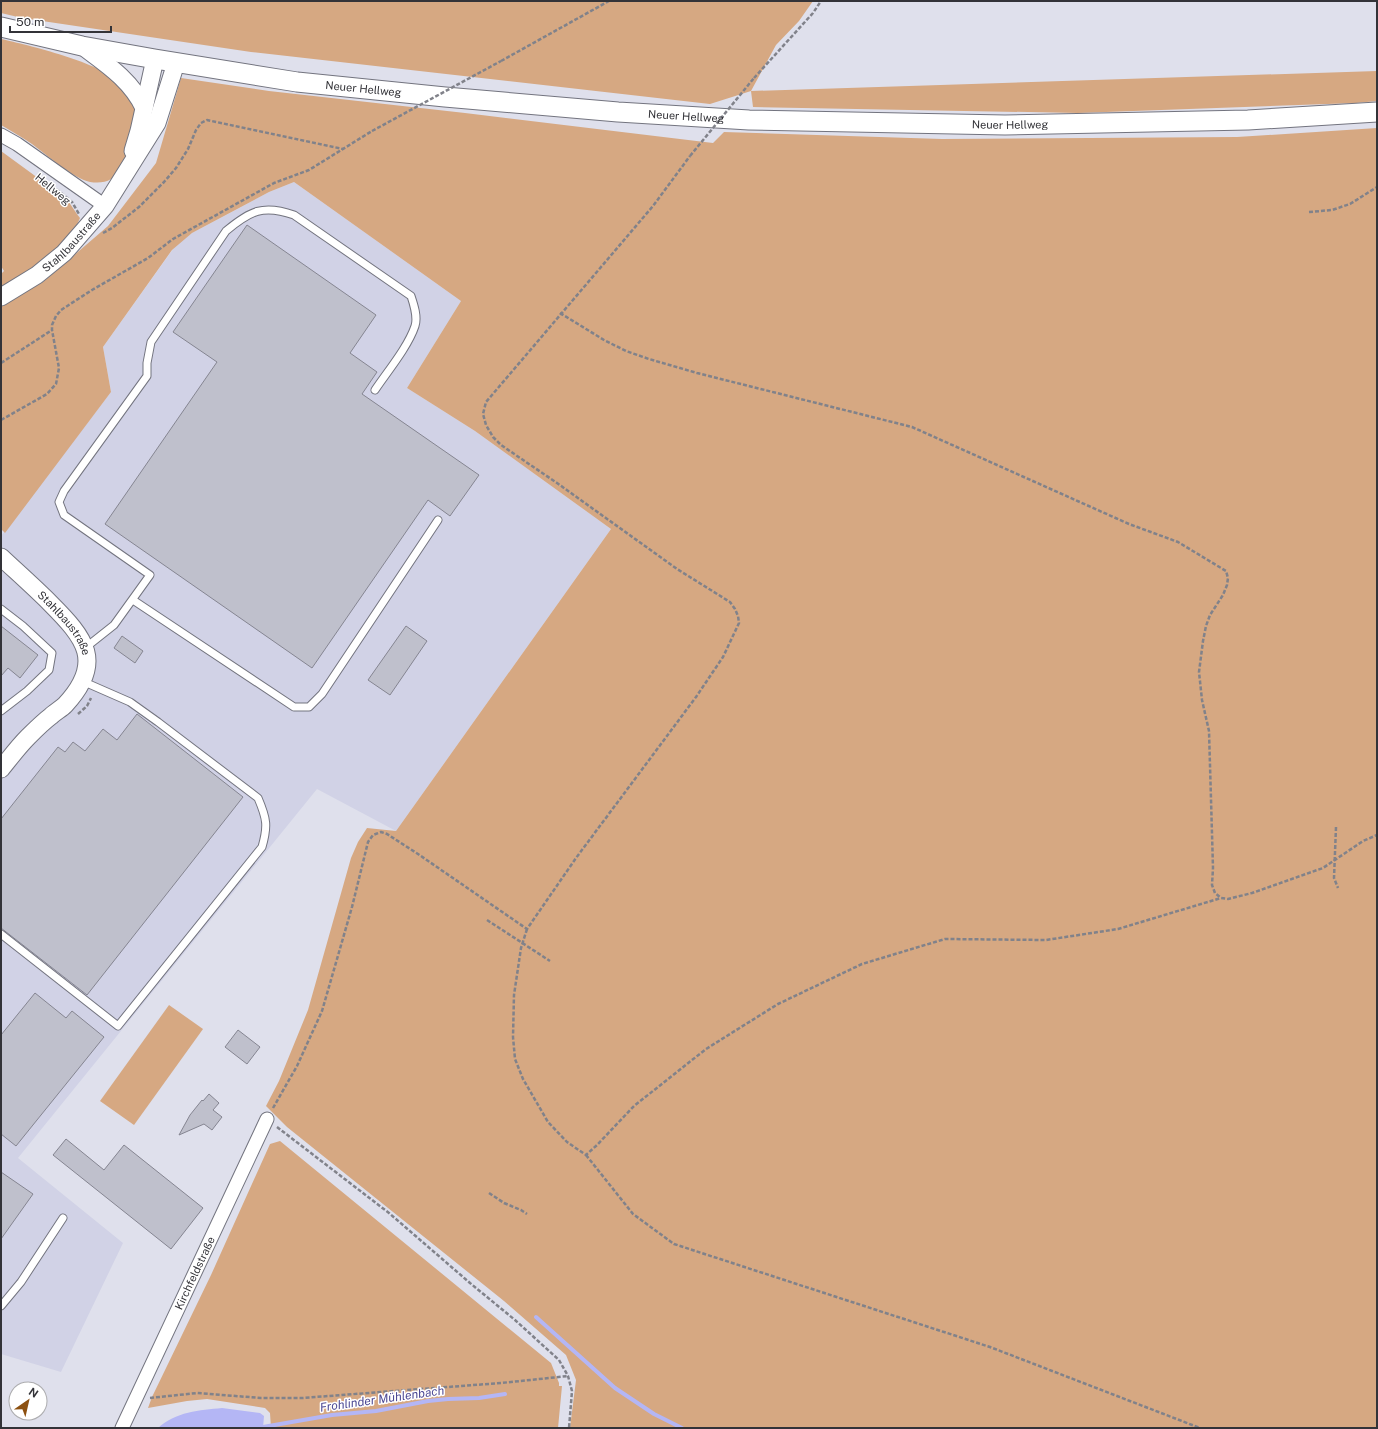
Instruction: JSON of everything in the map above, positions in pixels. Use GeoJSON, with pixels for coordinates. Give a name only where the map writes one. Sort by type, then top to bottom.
{"type":"FeatureCollection","features":[{"type":"Feature","properties":{"kind":"main road","name":"Neuer Hellweg"},"geometry":{"type":"LineString","coordinates":[[1,27],[82,46],[176,63],[297,82],[618,112],[749,120],[1005,125],[1248,120],[1377,112]]}},
{"type":"Feature","properties":{"kind":"street"},"geometry":{"type":"LineString","coordinates":[[82,46],[128,84],[144,108]]}},
{"type":"Feature","properties":{"kind":"street","name":"Stahlbaustraße"},"geometry":{"type":"LineString","coordinates":[[127,172],[155,59]]}},
{"type":"Feature","properties":{"kind":"street","name":"Stahlbaustraße"},"geometry":{"type":"LineString","coordinates":[[1,297],[37,275],[94,229],[105,206],[157,123],[176,63]]}},
{"type":"Feature","properties":{"kind":"street","name":"Hellweg"},"geometry":{"type":"LineString","coordinates":[[1,135],[17,144],[105,206]]}},
{"type":"Feature","properties":{"kind":"street","name":"Stahlbaustraße"},"geometry":{"type":"LineString","coordinates":[[1,557],[69,622],[81,638],[85,648],[87,665],[85,676],[79,688],[64,706],[49,717],[28,737],[1,769]]}},
{"type":"Feature","properties":{"kind":"street","name":"Kirchfeldstraße"},"geometry":{"type":"LineString","coordinates":[[122,1428],[267,1119]]}},
{"type":"Feature","properties":{"kind":"lane"},"geometry":{"type":"LineString","coordinates":[[85,648],[114,625],[150,575],[64,515],[59,502],[64,491],[147,376],[147,363],[151,342],[226,231],[242,218],[256,211],[271,209],[288,213],[301,219],[411,296],[415,309],[415,325],[407,342],[375,390]]}},
{"type":"Feature","properties":{"kind":"lane"},"geometry":{"type":"LineString","coordinates":[[132,600],[294,707],[309,708],[322,694],[438,520]]}},
{"type":"Feature","properties":{"kind":"lane"},"geometry":{"type":"LineString","coordinates":[[1,609],[23,626],[52,653],[49,670],[27,691],[1,711]]}},
{"type":"Feature","properties":{"kind":"lane"},"geometry":{"type":"LineString","coordinates":[[1,934],[118,1026],[262,847],[266,832],[265,815],[258,798],[130,702],[82,681]]}},
{"type":"Feature","properties":{"kind":"lane"},"geometry":{"type":"LineString","coordinates":[[1,1306],[21,1282],[63,1218]]}},
{"type":"Feature","properties":{"kind":"path"},"geometry":{"type":"LineString","coordinates":[[1,420],[48,394],[56,384],[59,368],[52,325],[56,316],[62,310],[92,290],[148,258],[173,239],[274,183],[309,170],[372,131],[609,1]]}},
{"type":"Feature","properties":{"kind":"path"},"geometry":{"type":"LineString","coordinates":[[821,1],[813,13],[754,78],[690,156],[652,206],[486,402],[483,414],[486,425],[493,437],[501,445],[677,569],[730,602],[735,609],[739,623],[723,657],[696,697],[576,858],[527,929],[522,943],[514,995],[512,1037],[515,1059],[523,1079],[548,1122],[567,1142],[586,1155],[633,1214],[674,1244],[990,1347],[1200,1428]]}},
{"type":"Feature","properties":{"kind":"path"},"geometry":{"type":"LineString","coordinates":[[94,229],[112,228],[139,208],[164,182],[180,162],[188,149],[196,130],[201,123],[207,120],[343,149]]}},
{"type":"Feature","properties":{"kind":"path"},"geometry":{"type":"LineString","coordinates":[[1309,212],[1332,210],[1350,204],[1377,187]]}},
{"type":"Feature","properties":{"kind":"path","name":"Hellweg"},"geometry":{"type":"LineString","coordinates":[[55,188],[72,202],[78,213],[94,229]]}},
{"type":"Feature","properties":{"kind":"path"},"geometry":{"type":"LineString","coordinates":[[560,313],[604,340],[626,351],[643,357],[696,373],[912,427],[1129,524],[1178,542],[1226,571],[1228,578],[1227,585],[1210,614],[1206,626],[1200,672],[1202,700],[1209,731],[1213,868],[1212,885],[1215,893],[1221,898]]}},
{"type":"Feature","properties":{"kind":"path"},"geometry":{"type":"LineString","coordinates":[[1,362],[52,330]]}},
{"type":"Feature","properties":{"kind":"path"},"geometry":{"type":"LineString","coordinates":[[1336,827],[1334,878],[1338,888]]}},
{"type":"Feature","properties":{"kind":"path"},"geometry":{"type":"LineString","coordinates":[[527,929],[387,834],[381,832],[373,835],[368,842],[352,906],[322,1011],[296,1066],[267,1119],[389,1213],[515,1320],[559,1360],[568,1376],[572,1390],[569,1428]]}},
{"type":"Feature","properties":{"kind":"path"},"geometry":{"type":"LineString","coordinates":[[586,1155],[634,1106],[706,1049],[778,1004],[862,964],[945,939],[1046,940],[1118,929],[1221,898],[1228,899],[1252,893],[1323,868],[1363,841],[1377,835]]}},
{"type":"Feature","properties":{"kind":"path"},"geometry":{"type":"LineString","coordinates":[[487,920],[550,961]]}},
{"type":"Feature","properties":{"kind":"path"},"geometry":{"type":"LineString","coordinates":[[489,1193],[504,1203],[527,1214]]}},
{"type":"Feature","properties":{"kind":"path"},"geometry":{"type":"LineString","coordinates":[[136,1399],[197,1393],[260,1398],[302,1398],[501,1383],[568,1376]]}},
{"type":"Feature","properties":{"kind":"shaded area"},"geometry":{"type":"Polygon","coordinates":[[[1,1],[813,1],[799,21],[776,45],[751,91],[710,104],[251,52],[22,18],[1,13],[1,1]]]}},
{"type":"Feature","properties":{"kind":"shaded area"},"geometry":{"type":"Polygon","coordinates":[[[1,39],[46,50],[82,62],[111,76],[120,83],[134,105],[136,112],[135,131],[134,138],[126,158],[115,176],[111,179],[98,183],[83,180],[68,171],[28,141],[1,125],[1,39]]]}},
{"type":"Feature","properties":{"kind":"shaded area"},"geometry":{"type":"Polygon","coordinates":[[[1377,71],[1377,101],[1078,113],[753,107],[751,91],[1377,71]]]}},
{"type":"Feature","properties":{"kind":"shaded area"},"geometry":{"type":"Polygon","coordinates":[[[181,78],[269,91],[713,143],[724,132],[942,139],[1237,137],[1377,128],[1377,1428],[570,1428],[576,1380],[566,1355],[504,1301],[287,1127],[266,1106],[279,1081],[308,1010],[351,858],[358,842],[367,828],[396,831],[611,529],[475,431],[407,388],[461,301],[294,182],[269,192],[192,233],[172,250],[103,347],[111,392],[5,533],[1,529],[1,305],[43,282],[108,226],[156,163],[181,78]]]}},
{"type":"Feature","properties":{"kind":"shaded area"},"geometry":{"type":"Polygon","coordinates":[[[1,151],[64,197],[80,218],[74,230],[57,250],[35,267],[1,289],[1,274],[4,271],[1,266],[1,151]]]}},
{"type":"Feature","properties":{"kind":"shaded area"},"geometry":{"type":"Polygon","coordinates":[[[294,182],[461,301],[407,388],[475,431],[611,529],[396,831],[317,789],[18,1158],[123,1243],[61,1372],[1,1354],[1,536],[111,392],[103,347],[176,245],[192,233],[269,192],[294,182]]]}},
{"type":"Feature","properties":{"kind":"shaded area"},"geometry":{"type":"Polygon","coordinates":[[[169,1005],[203,1029],[134,1125],[100,1101],[169,1005]]]}},
{"type":"Feature","properties":{"kind":"shaded area"},"geometry":{"type":"Polygon","coordinates":[[[280,1141],[551,1363],[559,1386],[562,1386],[558,1428],[271,1428],[270,1413],[265,1408],[207,1399],[148,1408],[211,1275],[270,1144],[280,1141]]]}},
{"type":"Feature","properties":{"kind":"water"},"geometry":{"type":"Polygon","coordinates":[[[222,1408],[260,1413],[264,1416],[263,1428],[158,1428],[172,1418],[180,1415],[222,1408]]]}},
{"type":"Feature","properties":{"kind":"building"},"geometry":{"type":"Polygon","coordinates":[[[247,225],[376,315],[350,353],[377,372],[362,394],[479,475],[450,516],[428,500],[312,668],[105,524],[217,362],[173,332],[247,225]]]}},
{"type":"Feature","properties":{"kind":"building"},"geometry":{"type":"Polygon","coordinates":[[[1,626],[38,655],[20,678],[8,668],[1,676],[1,626]]]}},
{"type":"Feature","properties":{"kind":"building"},"geometry":{"type":"Polygon","coordinates":[[[406,626],[427,641],[390,695],[368,680],[406,626]]]}},
{"type":"Feature","properties":{"kind":"building"},"geometry":{"type":"Polygon","coordinates":[[[122,636],[143,651],[135,663],[114,648],[122,636]]]}},
{"type":"Feature","properties":{"kind":"building"},"geometry":{"type":"Polygon","coordinates":[[[137,714],[243,797],[87,995],[1,928],[1,819],[58,747],[65,752],[73,742],[85,751],[103,729],[117,740],[137,714]]]}},
{"type":"Feature","properties":{"kind":"building"},"geometry":{"type":"Polygon","coordinates":[[[35,993],[66,1018],[72,1011],[104,1037],[16,1146],[1,1134],[1,1035],[35,993]]]}},
{"type":"Feature","properties":{"kind":"building"},"geometry":{"type":"Polygon","coordinates":[[[238,1030],[260,1047],[247,1064],[225,1047],[238,1030]]]}},
{"type":"Feature","properties":{"kind":"building"},"geometry":{"type":"Polygon","coordinates":[[[209,1094],[219,1103],[213,1110],[222,1117],[212,1130],[204,1124],[179,1135],[190,1115],[209,1094]]]}},
{"type":"Feature","properties":{"kind":"building"},"geometry":{"type":"Polygon","coordinates":[[[66,1139],[104,1170],[124,1145],[203,1208],[171,1249],[53,1155],[66,1139]]]}},
{"type":"Feature","properties":{"kind":"building"},"geometry":{"type":"Polygon","coordinates":[[[1,1172],[33,1194],[1,1239],[1,1172]]]}},
{"type":"Feature","properties":{"kind":"waterway"},"geometry":{"type":"LineString","coordinates":[[536,1317],[615,1388],[654,1414],[682,1428]]}},
{"type":"Feature","properties":{"kind":"waterway","name":"Frohlinder Mühlenbach"},"geometry":{"type":"LineString","coordinates":[[263,1427],[332,1415],[376,1411],[428,1401],[479,1398],[505,1394]]}}]}
